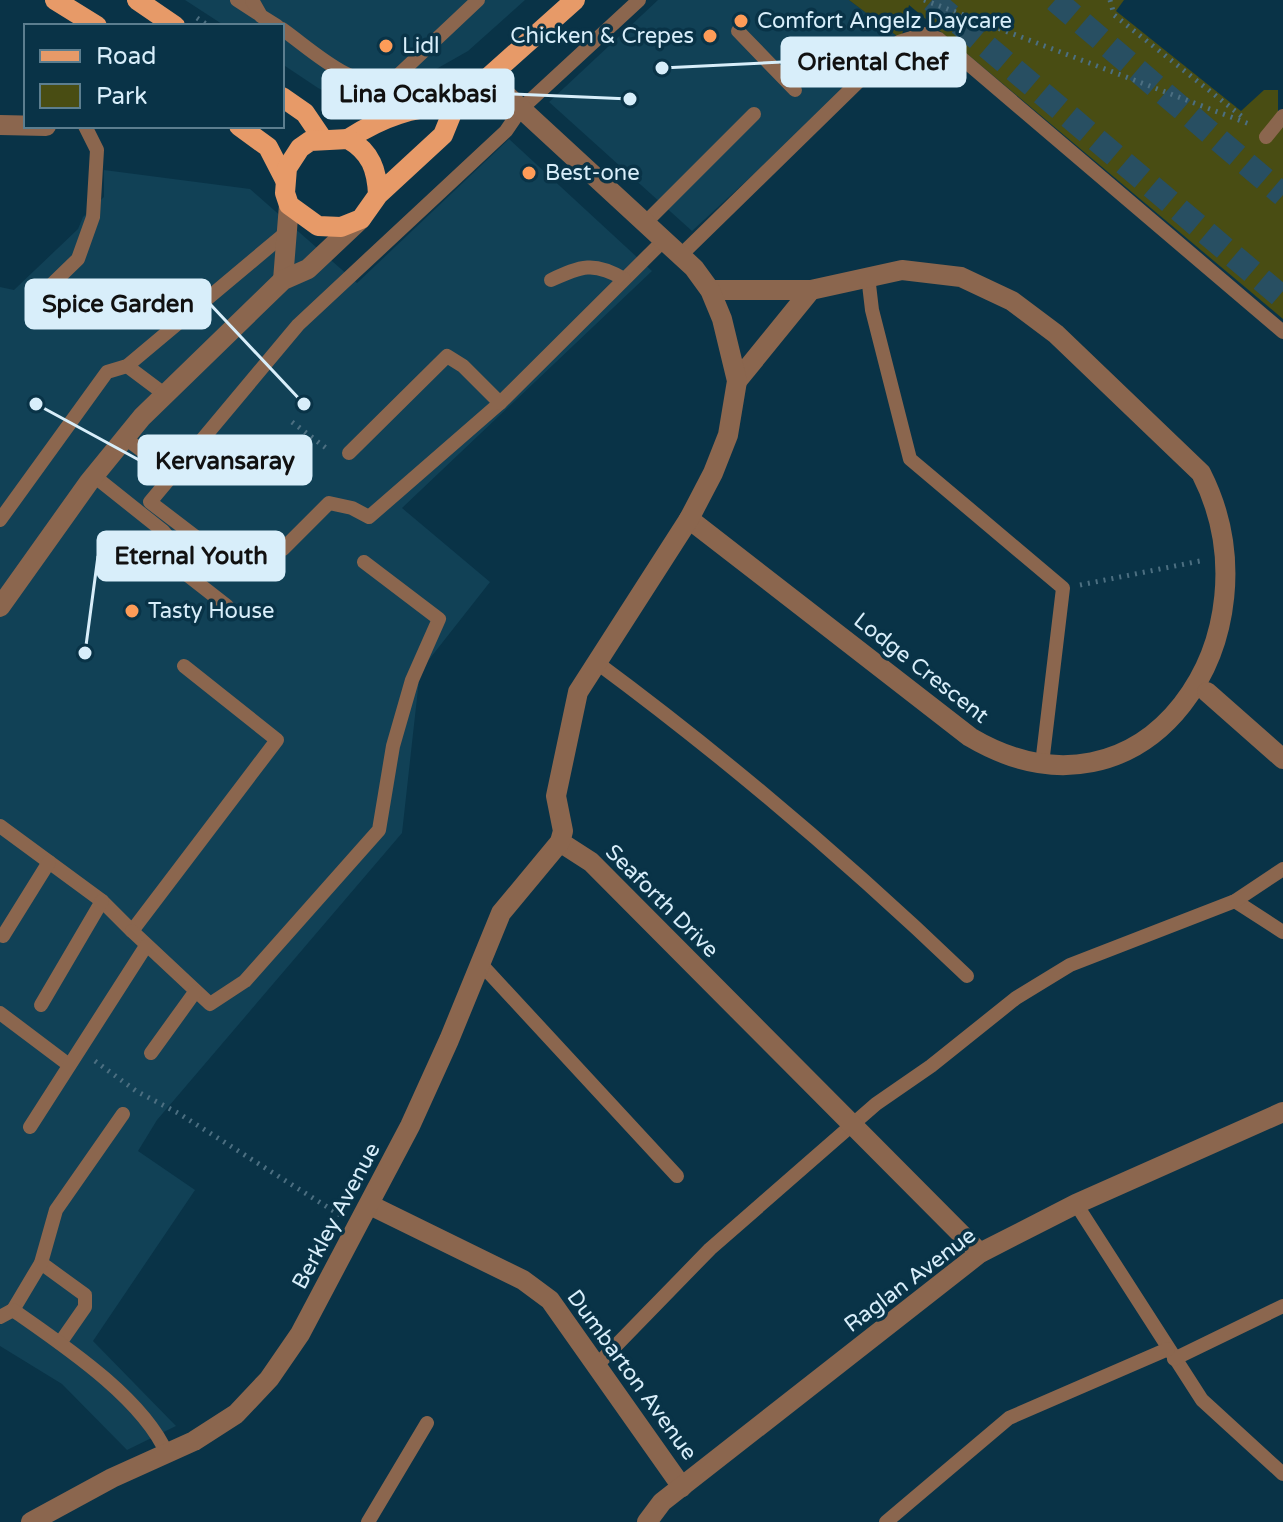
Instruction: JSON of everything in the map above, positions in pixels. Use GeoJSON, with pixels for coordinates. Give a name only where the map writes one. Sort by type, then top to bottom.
{"type":"FeatureCollection","features":[{"type":"Feature","properties":{"kind":"main road"},"geometry":{"type":"LineString","coordinates":[[55,0],[93,24]]}},
{"type":"Feature","properties":{"kind":"main road"},"geometry":{"type":"LineString","coordinates":[[137,0],[172,24]]}},
{"type":"Feature","properties":{"kind":"main road"},"geometry":{"type":"LineString","coordinates":[[242,128],[268,147],[285,180],[289,205],[318,226],[341,227],[361,219],[378,195],[443,135],[454,108],[575,0]]}},
{"type":"Feature","properties":{"kind":"main road"},"geometry":{"type":"LineString","coordinates":[[284,98],[305,113],[322,138]]}},
{"type":"Feature","properties":{"kind":"main road"},"geometry":{"type":"LineString","coordinates":[[285,180],[287,168],[300,148],[322,138],[348,139],[375,122],[424,105],[454,108]]}},
{"type":"Feature","properties":{"kind":"main road"},"geometry":{"type":"LineString","coordinates":[[348,139],[370,158],[377,172],[378,195]]}},
{"type":"Feature","properties":{"kind":"street"},"geometry":{"type":"LineString","coordinates":[[489,79],[681,255],[710,290],[733,351],[737,381],[728,435],[689,519],[578,692],[556,796],[563,831],[560,842]]}},
{"type":"Feature","properties":{"kind":"street"},"geometry":{"type":"LineString","coordinates":[[0,125],[24,126]]}},
{"type":"Feature","properties":{"kind":"street"},"geometry":{"type":"LineString","coordinates":[[283,280],[289,205]]}},
{"type":"Feature","properties":{"kind":"street"},"geometry":{"type":"LineString","coordinates":[[0,607],[94,476],[163,393],[283,280],[308,269],[361,219]]}},
{"type":"Feature","properties":{"kind":"street","name":"Lodge Crescent"},"geometry":{"type":"LineString","coordinates":[[689,519],[970,737],[1004,754],[1042,764],[1085,763],[1129,751],[1179,723],[1207,692],[1227,652],[1236,618],[1236,553],[1226,518],[1201,473],[1031,314],[991,289],[961,277],[902,270],[811,290],[710,290]]}},
{"type":"Feature","properties":{"kind":"street"},"geometry":{"type":"LineString","coordinates":[[737,381],[811,290]]}},
{"type":"Feature","properties":{"kind":"street"},"geometry":{"type":"LineString","coordinates":[[1207,692],[1283,759]]}},
{"type":"Feature","properties":{"kind":"street","name":"Berkley Avenue"},"geometry":{"type":"LineString","coordinates":[[43,1519],[217,1427],[256,1394],[300,1334],[370,1205],[449,1040],[501,913],[560,842]]}},
{"type":"Feature","properties":{"kind":"street","name":"Seaforth Drive"},"geometry":{"type":"LineString","coordinates":[[560,842],[591,862],[980,1253]]}},
{"type":"Feature","properties":{"kind":"street","name":"Raglan Avenue"},"geometry":{"type":"LineString","coordinates":[[647,1522],[662,1502],[980,1253],[1076,1204],[1283,1112]]}},
{"type":"Feature","properties":{"kind":"street","name":"Dumbarton Avenue"},"geometry":{"type":"LineString","coordinates":[[370,1205],[535,1288],[563,1314],[682,1487]]}},
{"type":"Feature","properties":{"kind":"lane"},"geometry":{"type":"LineString","coordinates":[[237,0],[274,24]]}},
{"type":"Feature","properties":{"kind":"lane"},"geometry":{"type":"LineString","coordinates":[[252,0],[261,16]]}},
{"type":"Feature","properties":{"kind":"lane"},"geometry":{"type":"LineString","coordinates":[[284,30],[352,76],[382,84],[392,81],[478,0]]}},
{"type":"Feature","properties":{"kind":"lane"},"geometry":{"type":"LineString","coordinates":[[639,0],[521,109],[506,131],[298,325],[150,502],[239,570],[256,555],[283,549],[329,503],[352,508],[369,517],[500,403],[664,240]]}},
{"type":"Feature","properties":{"kind":"lane"},"geometry":{"type":"LineString","coordinates":[[738,31],[795,90]]}},
{"type":"Feature","properties":{"kind":"lane"},"geometry":{"type":"LineString","coordinates":[[681,255],[899,42],[924,34],[939,39],[1283,332]]}},
{"type":"Feature","properties":{"kind":"lane"},"geometry":{"type":"LineString","coordinates":[[646,222],[754,114]]}},
{"type":"Feature","properties":{"kind":"lane"},"geometry":{"type":"LineString","coordinates":[[1266,137],[1283,116]]}},
{"type":"Feature","properties":{"kind":"lane"},"geometry":{"type":"LineString","coordinates":[[47,289],[78,259],[93,217],[97,150],[86,128]]}},
{"type":"Feature","properties":{"kind":"lane"},"geometry":{"type":"LineString","coordinates":[[0,520],[107,372],[127,366],[288,231]]}},
{"type":"Feature","properties":{"kind":"lane"},"geometry":{"type":"LineString","coordinates":[[551,280],[582,265],[610,270],[624,279]]}},
{"type":"Feature","properties":{"kind":"lane"},"geometry":{"type":"LineString","coordinates":[[868,276],[872,310],[910,459],[1063,588],[1042,764]]}},
{"type":"Feature","properties":{"kind":"lane"},"geometry":{"type":"LineString","coordinates":[[349,453],[447,356],[463,366],[500,403]]}},
{"type":"Feature","properties":{"kind":"lane"},"geometry":{"type":"LineString","coordinates":[[127,366],[163,393]]}},
{"type":"Feature","properties":{"kind":"lane"},"geometry":{"type":"LineString","coordinates":[[125,438],[173,474]]}},
{"type":"Feature","properties":{"kind":"lane"},"geometry":{"type":"LineString","coordinates":[[94,476],[163,531],[176,547],[181,570],[227,606]]}},
{"type":"Feature","properties":{"kind":"lane"},"geometry":{"type":"LineString","coordinates":[[0,826],[102,901],[210,1004],[245,981],[379,830],[393,746],[412,680],[439,619],[364,562]]}},
{"type":"Feature","properties":{"kind":"lane"},"geometry":{"type":"LineString","coordinates":[[596,662],[654,705],[870,882],[967,976]]}},
{"type":"Feature","properties":{"kind":"lane"},"geometry":{"type":"LineString","coordinates":[[132,931],[277,740],[184,666]]}},
{"type":"Feature","properties":{"kind":"lane"},"geometry":{"type":"LineString","coordinates":[[3,936],[49,862]]}},
{"type":"Feature","properties":{"kind":"lane"},"geometry":{"type":"LineString","coordinates":[[597,1365],[710,1249],[851,1125],[1016,998],[1070,965],[1235,901],[1283,869]]}},
{"type":"Feature","properties":{"kind":"lane"},"geometry":{"type":"LineString","coordinates":[[41,1005],[102,901]]}},
{"type":"Feature","properties":{"kind":"lane"},"geometry":{"type":"LineString","coordinates":[[1235,901],[1283,932]]}},
{"type":"Feature","properties":{"kind":"lane"},"geometry":{"type":"LineString","coordinates":[[30,1127],[146,946]]}},
{"type":"Feature","properties":{"kind":"lane"},"geometry":{"type":"LineString","coordinates":[[480,963],[677,1176]]}},
{"type":"Feature","properties":{"kind":"lane"},"geometry":{"type":"LineString","coordinates":[[151,1053],[195,992]]}},
{"type":"Feature","properties":{"kind":"lane"},"geometry":{"type":"LineString","coordinates":[[0,1013],[69,1065]]}},
{"type":"Feature","properties":{"kind":"lane"},"geometry":{"type":"LineString","coordinates":[[123,1114],[56,1210],[41,1263],[6,1314],[85,1360],[159,1434],[167,1454]]}},
{"type":"Feature","properties":{"kind":"lane"},"geometry":{"type":"LineString","coordinates":[[1076,1204],[1202,1400],[1283,1474]]}},
{"type":"Feature","properties":{"kind":"lane"},"geometry":{"type":"LineString","coordinates":[[41,1263],[85,1295],[85,1307],[60,1343]]}},
{"type":"Feature","properties":{"kind":"lane"},"geometry":{"type":"LineString","coordinates":[[886,1522],[1009,1418],[1283,1306]]}},
{"type":"Feature","properties":{"kind":"lane"},"geometry":{"type":"LineString","coordinates":[[368,1522],[427,1423]]}},
{"type":"Feature","properties":{"kind":"path"},"geometry":{"type":"LineString","coordinates":[[924,0],[1251,124]]}},
{"type":"Feature","properties":{"kind":"path"},"geometry":{"type":"LineString","coordinates":[[1110,0],[1114,15],[1266,137]]}},
{"type":"Feature","properties":{"kind":"path"},"geometry":{"type":"LineString","coordinates":[[292,422],[326,448]]}},
{"type":"Feature","properties":{"kind":"path"},"geometry":{"type":"LineString","coordinates":[[1063,588],[1236,553]]}},
{"type":"Feature","properties":{"kind":"path"},"geometry":{"type":"LineString","coordinates":[[79,1049],[136,1091],[178,1113],[357,1227]]}},
{"type":"Feature","properties":{"kind":"shaded area"},"geometry":{"type":"Polygon","coordinates":[[[185,0],[525,0],[468,51],[431,72],[379,94],[349,97],[335,96],[318,88],[284,65],[284,24],[222,24],[185,0]]]}},
{"type":"Feature","properties":{"kind":"shaded area"},"geometry":{"type":"Polygon","coordinates":[[[658,0],[849,0],[901,39],[692,231],[549,102],[658,0]]]}},
{"type":"Feature","properties":{"kind":"shaded area"},"geometry":{"type":"Polygon","coordinates":[[[509,139],[652,271],[402,508],[490,582],[420,671],[402,833],[157,1120],[138,1151],[195,1190],[93,1341],[176,1426],[127,1450],[62,1384],[0,1346],[0,287],[14,290],[78,229],[83,217],[104,197],[104,170],[250,189],[357,283],[509,139]]]}},
{"type":"Feature","properties":{"kind":"green space"},"geometry":{"type":"Polygon","coordinates":[[[849,0],[1124,0],[1116,11],[1241,111],[1264,90],[1278,90],[1278,113],[1283,118],[1283,319],[909,5],[901,39],[849,0]]]}},
{"type":"Feature","properties":{"kind":"tunnel"},"geometry":{"type":"LineString","coordinates":[[932,0],[1283,298]]}},
{"type":"Feature","properties":{"kind":"tunnel"},"geometry":{"type":"LineString","coordinates":[[1055,0],[1283,195]]}},
{"type":"Feature","properties":{"kind":"place","name":"Comfort Angelz Daycare"},"geometry":{"type":"Point","coordinates":[741,21]}},
{"type":"Feature","properties":{"kind":"place","name":"Chicken & Crepes"},"geometry":{"type":"Point","coordinates":[710,36]}},
{"type":"Feature","properties":{"kind":"place","name":"Lidl"},"geometry":{"type":"Point","coordinates":[386,46]}},
{"type":"Feature","properties":{"kind":"place","name":"Oriental Chef"},"geometry":{"type":"Point","coordinates":[662,68]}},
{"type":"Feature","properties":{"kind":"place","name":"Lina Ocakbasi"},"geometry":{"type":"Point","coordinates":[630,99]}},
{"type":"Feature","properties":{"kind":"place","name":"Best-one"},"geometry":{"type":"Point","coordinates":[529,173]}},
{"type":"Feature","properties":{"kind":"place","name":"Kervansaray"},"geometry":{"type":"Point","coordinates":[36,404]}},
{"type":"Feature","properties":{"kind":"place","name":"Spice Garden"},"geometry":{"type":"Point","coordinates":[304,404]}},
{"type":"Feature","properties":{"kind":"place","name":"Tasty House"},"geometry":{"type":"Point","coordinates":[132,611]}},
{"type":"Feature","properties":{"kind":"place","name":"Eternal Youth"},"geometry":{"type":"Point","coordinates":[85,653]}}]}
